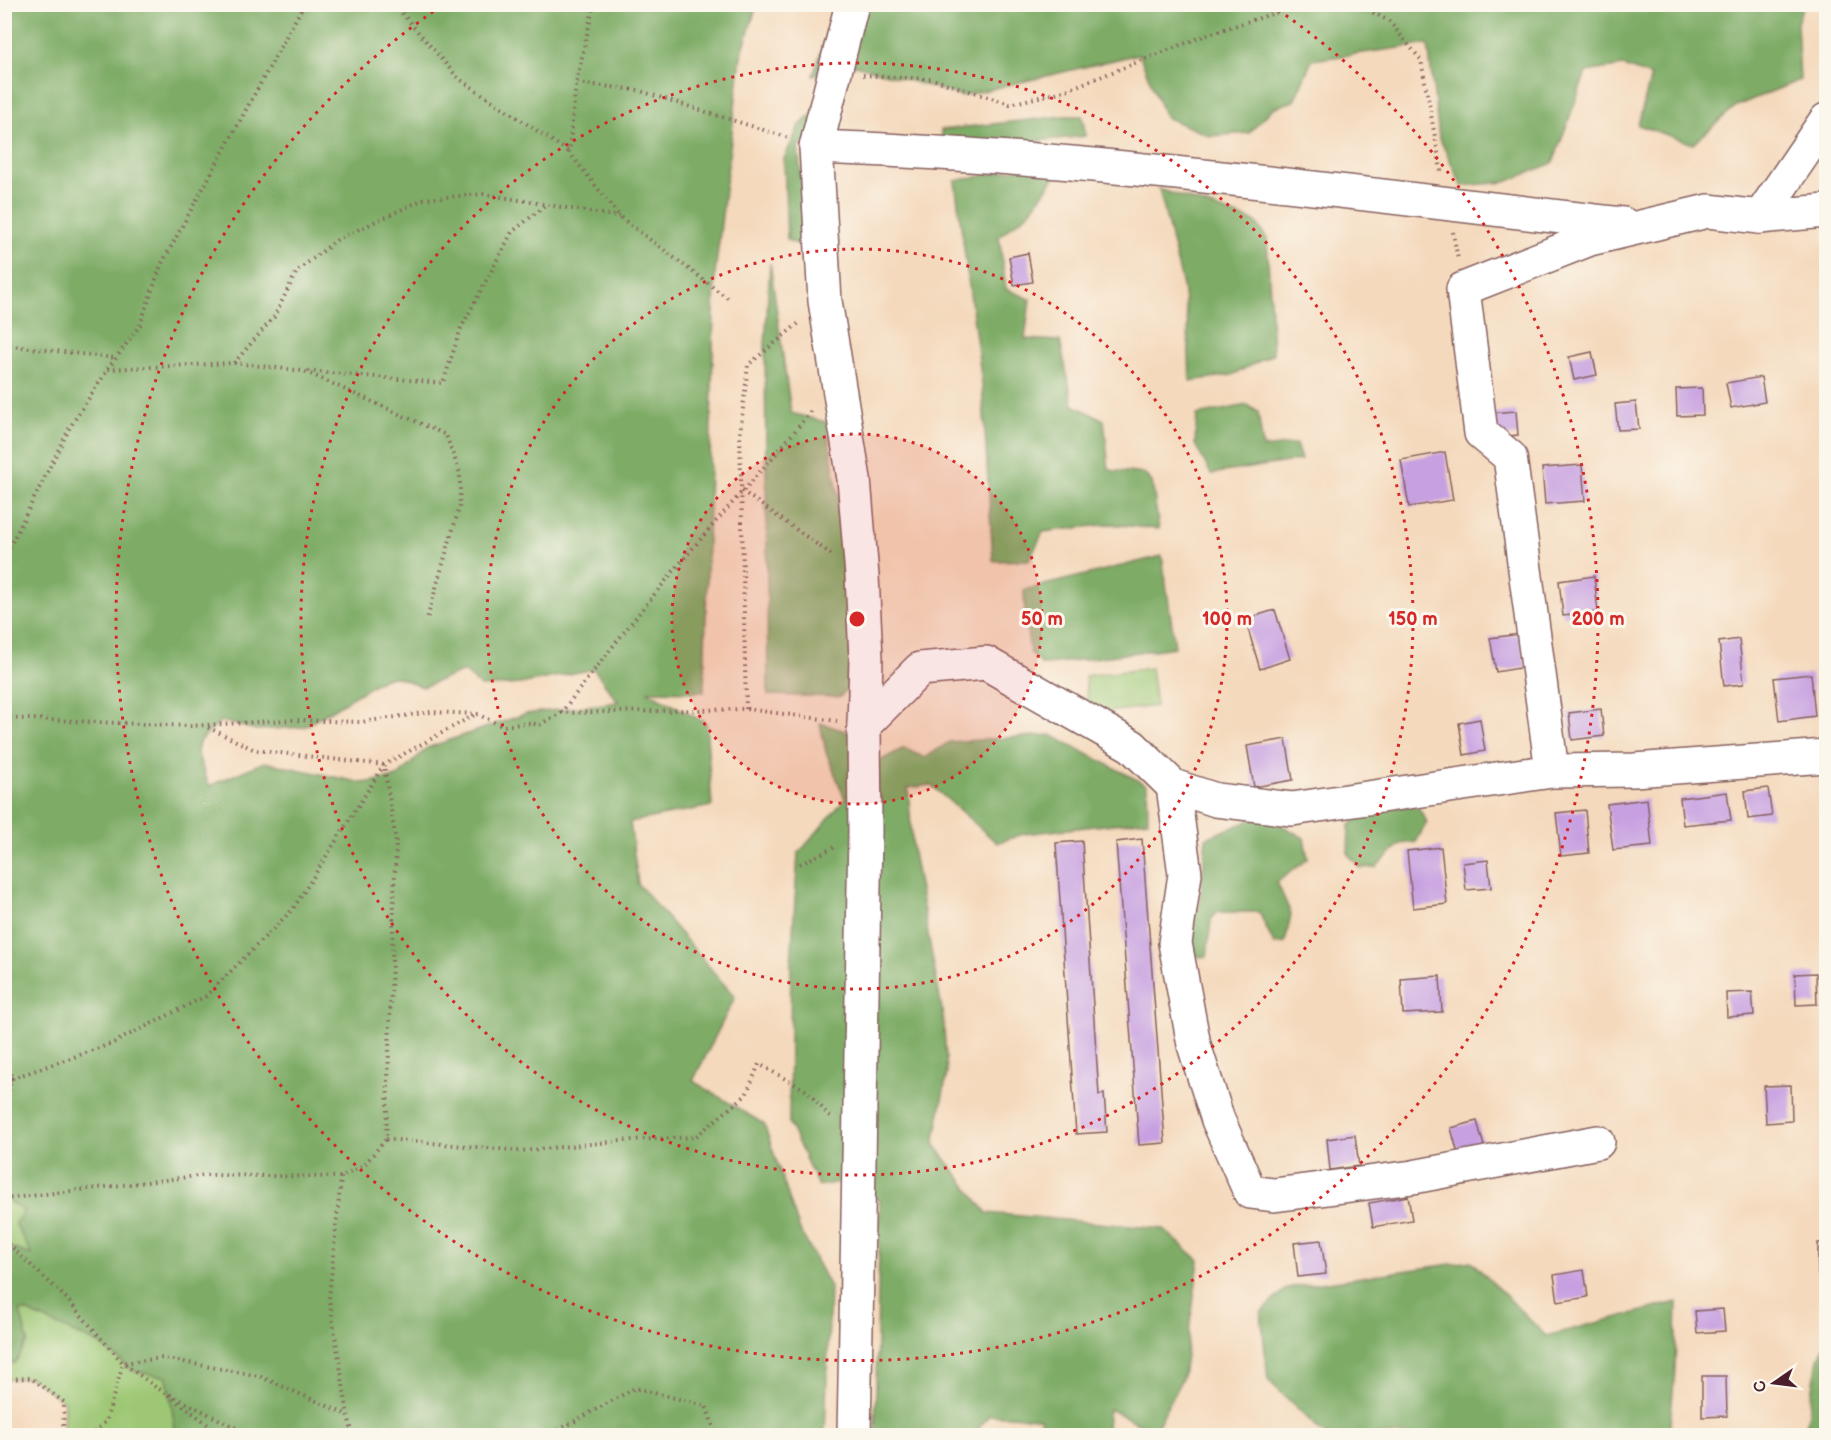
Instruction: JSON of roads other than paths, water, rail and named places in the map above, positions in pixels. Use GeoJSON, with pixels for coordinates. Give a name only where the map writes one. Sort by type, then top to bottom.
{"type":"FeatureCollection","features":[{"type":"Feature","properties":{"kind":"street"},"geometry":{"type":"LineString","coordinates":[[852,4],[816,147],[825,301],[854,479],[866,658],[854,1436]]}},
{"type":"Feature","properties":{"kind":"street"},"geometry":{"type":"LineString","coordinates":[[1760,217],[1827,120]]}},
{"type":"Feature","properties":{"kind":"street"},"geometry":{"type":"LineString","coordinates":[[816,147],[920,150],[1122,167],[1644,226]]}},
{"type":"Feature","properties":{"kind":"street"},"geometry":{"type":"LineString","coordinates":[[1552,771],[1510,457],[1481,433],[1463,289],[1590,239],[1708,211],[1760,217],[1827,211]]}},
{"type":"Feature","properties":{"kind":"street"},"geometry":{"type":"LineString","coordinates":[[864,725],[920,669],[986,663],[1132,746],[1173,786],[1216,800],[1292,809],[1552,771],[1634,770],[1827,756]]}},
{"type":"Feature","properties":{"kind":"street"},"geometry":{"type":"LineString","coordinates":[[1173,786],[1185,874],[1175,943],[1194,1045],[1218,1120],[1250,1192],[1274,1195],[1413,1177],[1598,1142]]}}]}
